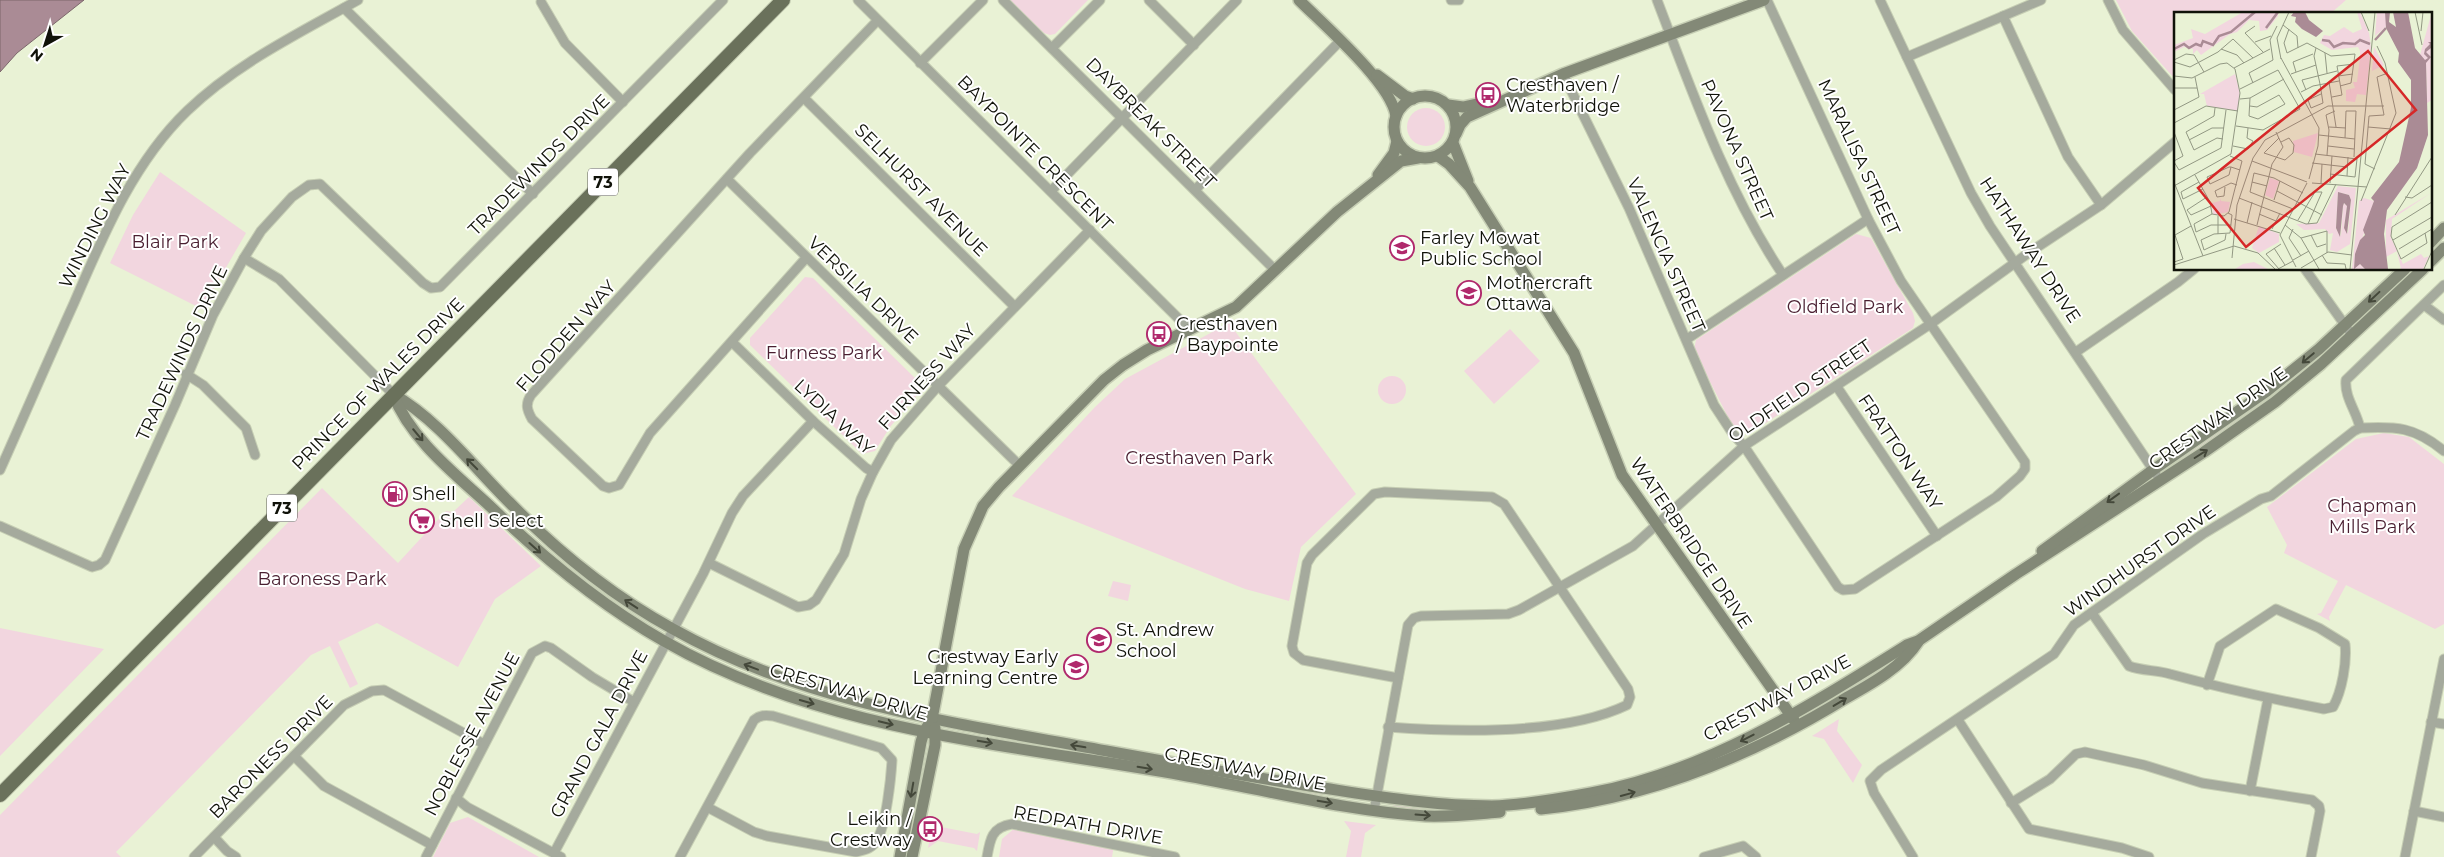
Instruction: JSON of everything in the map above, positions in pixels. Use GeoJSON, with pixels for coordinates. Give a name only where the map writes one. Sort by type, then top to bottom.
{"type":"FeatureCollection","features":[{"type":"Feature","properties":{"kind":"main road","name":"PRINCE OF WALES DRIVE"},"geometry":{"type":"LineString","coordinates":[[0,795],[783,0]]}},
{"type":"Feature","properties":{"kind":"street","name":"WINDING WAY"},"geometry":{"type":"LineString","coordinates":[[0,470],[98,248],[128,189],[158,143],[186,112],[229,76],[257,56],[358,0]]}},
{"type":"Feature","properties":{"kind":"street","name":"TRADEWINDS DRIVE"},"geometry":{"type":"LineString","coordinates":[[0,526],[92,567],[99,565],[105,560],[175,405],[186,374],[213,315],[261,231],[292,197],[308,184],[320,184],[422,283],[430,288],[440,287],[723,0]]}},
{"type":"Feature","properties":{"kind":"street","name":"BAYPOINTE CRESCENT"},"geometry":{"type":"LineString","coordinates":[[858,0],[1190,330]]}},
{"type":"Feature","properties":{"kind":"street"},"geometry":{"type":"LineString","coordinates":[[920,63],[982,0]]}},
{"type":"Feature","properties":{"kind":"street","name":"DAYBREAK STREET"},"geometry":{"type":"LineString","coordinates":[[1003,0],[1275,270]]}},
{"type":"Feature","properties":{"kind":"street"},"geometry":{"type":"LineString","coordinates":[[1052,48],[1100,0]]}},
{"type":"Feature","properties":{"kind":"street"},"geometry":{"type":"LineString","coordinates":[[1149,0],[1194,45]]}},
{"type":"Feature","properties":{"kind":"street"},"geometry":{"type":"LineString","coordinates":[[1051,191],[1237,0]]}},
{"type":"Feature","properties":{"kind":"street"},"geometry":{"type":"LineString","coordinates":[[1299,0],[1360,61],[1400,93],[1413,99]]}},
{"type":"Feature","properties":{"kind":"street"},"geometry":{"type":"LineString","coordinates":[[1451,0],[1459,0]]}},
{"type":"Feature","properties":{"kind":"street","name":"PAVONA STREET"},"geometry":{"type":"LineString","coordinates":[[1656,0],[1736,195],[1761,243],[1783,275]]}},
{"type":"Feature","properties":{"kind":"street"},"geometry":{"type":"LineString","coordinates":[[900,857],[924,732],[932,719],[964,549],[983,506],[1019,465],[1104,380],[1147,350],[1236,307],[1337,212],[1401,161],[1438,156],[1454,138],[1467,117],[1563,74],[1670,33],[1766,0]]}},
{"type":"Feature","properties":{"kind":"street","name":"MARALISA STREET"},"geometry":{"type":"LineString","coordinates":[[1766,0],[1868,219],[1901,281],[1929,325],[2025,462],[2020,476],[1996,497],[1937,536]]}},
{"type":"Feature","properties":{"kind":"street","name":"HATHAWAY DRIVE"},"geometry":{"type":"LineString","coordinates":[[1880,0],[1971,192],[2015,264],[2076,352],[2160,480]]}},
{"type":"Feature","properties":{"kind":"street"},"geometry":{"type":"LineString","coordinates":[[1907,58],[2041,0]]}},
{"type":"Feature","properties":{"kind":"street"},"geometry":{"type":"LineString","coordinates":[[2108,0],[2123,30],[2174,89]]}},
{"type":"Feature","properties":{"kind":"street"},"geometry":{"type":"LineString","coordinates":[[541,2],[565,43],[623,102]]}},
{"type":"Feature","properties":{"kind":"street"},"geometry":{"type":"LineString","coordinates":[[344,8],[533,194]]}},
{"type":"Feature","properties":{"kind":"street"},"geometry":{"type":"LineString","coordinates":[[2003,16],[2068,157],[2101,205]]}},
{"type":"Feature","properties":{"kind":"street","name":"FLODDEN WAY"},"geometry":{"type":"LineString","coordinates":[[806,258],[650,433],[622,481],[614,487],[603,486],[532,419],[527,410],[528,400],[531,395],[728,179],[877,21]]}},
{"type":"Feature","properties":{"kind":"street"},"geometry":{"type":"LineString","coordinates":[[1195,190],[1340,41]]}},
{"type":"Feature","properties":{"kind":"street"},"geometry":{"type":"LineString","coordinates":[[1360,61],[1391,100],[1396,116]]}},
{"type":"Feature","properties":{"kind":"street","name":"VALENCIA STREET"},"geometry":{"type":"LineString","coordinates":[[1563,74],[1630,208],[1714,406],[1733,434],[1744,446],[1838,587],[1843,590],[1854,589],[1937,536]]}},
{"type":"Feature","properties":{"kind":"street"},"geometry":{"type":"LineString","coordinates":[[1368,188],[1394,153],[1397,141],[1394,126],[1396,116],[1401,107],[1413,99],[1430,96],[1440,99],[1448,105],[1457,123],[1454,138]]}},
{"type":"Feature","properties":{"kind":"street","name":"SELHURST AVENUE"},"geometry":{"type":"LineString","coordinates":[[804,98],[1014,306]]}},
{"type":"Feature","properties":{"kind":"street"},"geometry":{"type":"LineString","coordinates":[[1448,105],[1463,107],[1512,98]]}},
{"type":"Feature","properties":{"kind":"street","name":"WATERBRIDGE DRIVE"},"geometry":{"type":"LineString","coordinates":[[1454,138],[1470,187]]}},
{"type":"Feature","properties":{"kind":"street"},"geometry":{"type":"LineString","coordinates":[[1397,141],[1408,154],[1418,158]]}},
{"type":"Feature","properties":{"kind":"street","name":"OLDFIELD STREET"},"geometry":{"type":"LineString","coordinates":[[1374,810],[1408,625],[1414,618],[1421,616],[1508,614],[1520,610],[1633,546],[1744,446],[1837,387],[1929,325],[2101,205],[2174,143]]}},
{"type":"Feature","properties":{"kind":"street","name":"WATERBRIDGE DRIVE"},"geometry":{"type":"LineString","coordinates":[[1438,156],[1449,164],[1470,187],[1574,353],[1616,465],[1656,526],[1798,726]]}},
{"type":"Feature","properties":{"kind":"street","name":"VERSILIA DRIVE"},"geometry":{"type":"LineString","coordinates":[[728,179],[806,258],[1019,465]]}},
{"type":"Feature","properties":{"kind":"street"},"geometry":{"type":"LineString","coordinates":[[1687,339],[1868,219]]}},
{"type":"Feature","properties":{"kind":"street"},"geometry":{"type":"LineString","coordinates":[[2432,240],[2444,228]]}},
{"type":"Feature","properties":{"kind":"street","name":"FURNESS WAY"},"geometry":{"type":"LineString","coordinates":[[709,563],[798,607],[809,605],[816,600],[844,554],[858,508],[873,472],[891,440],[938,386],[1090,230]]}},
{"type":"Feature","properties":{"kind":"street"},"geometry":{"type":"LineString","coordinates":[[2432,260],[2444,248]]}},
{"type":"Feature","properties":{"kind":"street"},"geometry":{"type":"LineString","coordinates":[[244,258],[279,279],[393,394]]}},
{"type":"Feature","properties":{"kind":"street"},"geometry":{"type":"LineString","coordinates":[[2076,352],[2193,270]]}},
{"type":"Feature","properties":{"kind":"street"},"geometry":{"type":"LineString","coordinates":[[2306,270],[2352,335]]}},
{"type":"Feature","properties":{"kind":"street","name":"CRESTWAY DRIVE"},"geometry":{"type":"LineString","coordinates":[[2016,574],[2038,554],[2153,470],[2267,391],[2344,325],[2403,270]]}},
{"type":"Feature","properties":{"kind":"street","name":"CRESTWAY DRIVE"},"geometry":{"type":"LineString","coordinates":[[393,394],[401,414],[429,447],[537,551],[616,611],[666,642],[734,675],[796,699],[937,735],[1185,775],[1374,810],[1447,816],[1564,806],[1609,799],[1665,784],[1717,765],[1798,726],[1868,685],[1895,666],[1918,642],[2016,574],[2042,560],[2228,436],[2275,402],[2301,382],[2422,270]]}},
{"type":"Feature","properties":{"kind":"street"},"geometry":{"type":"LineString","coordinates":[[2444,285],[2346,380],[2345,389],[2358,416],[2360,428],[2403,428],[2418,433],[2444,451]]}},
{"type":"Feature","properties":{"kind":"street"},"geometry":{"type":"LineString","coordinates":[[2424,305],[2444,320]]}},
{"type":"Feature","properties":{"kind":"street","name":"LYDIA WAY"},"geometry":{"type":"LineString","coordinates":[[732,342],[813,421],[873,472]]}},
{"type":"Feature","properties":{"kind":"street"},"geometry":{"type":"LineString","coordinates":[[186,374],[203,384],[246,428],[255,455]]}},
{"type":"Feature","properties":{"kind":"street","name":"FRATTON WAY"},"geometry":{"type":"LineString","coordinates":[[1837,387],[1937,536]]}},
{"type":"Feature","properties":{"kind":"street","name":"CRESTWAY DRIVE"},"geometry":{"type":"LineString","coordinates":[[393,394],[417,409],[534,528],[564,554],[627,601],[673,630],[734,660],[818,691],[932,719],[1376,798],[1494,806],[1596,792],[1659,775],[1742,741],[1816,702],[1907,645],[1918,642]]}},
{"type":"Feature","properties":{"kind":"street","name":"GRAND GALA DRIVE"},"geometry":{"type":"LineString","coordinates":[[557,855],[634,702],[709,563],[732,513],[743,496],[813,421]]}},
{"type":"Feature","properties":{"kind":"street","name":"WINDHURST DRIVE"},"geometry":{"type":"LineString","coordinates":[[1913,857],[1874,793],[1870,781],[1881,770],[2054,654],[2074,624],[2202,534],[2261,499],[2271,496],[2346,436],[2360,428]]}},
{"type":"Feature","properties":{"kind":"street"},"geometry":{"type":"LineString","coordinates":[[1388,727],[1474,731],[1536,726],[1597,716],[1627,705],[1630,697],[1628,689],[1504,504],[1492,497],[1395,492],[1374,494],[1312,555],[1307,563],[1292,646],[1294,653],[1303,660],[1398,678]]}},
{"type":"Feature","properties":{"kind":"street"},"geometry":{"type":"LineString","coordinates":[[2092,613],[2129,666],[2167,673],[2206,685],[2324,709],[2333,707],[2337,699],[2346,652],[2345,644],[2320,628],[2276,609],[2220,646],[2206,685]]}},
{"type":"Feature","properties":{"kind":"street","name":"NOBLESSE AVENUE"},"geometry":{"type":"LineString","coordinates":[[426,857],[532,653],[545,646],[552,648],[592,677],[634,702]]}},
{"type":"Feature","properties":{"kind":"street"},"geometry":{"type":"LineString","coordinates":[[2405,857],[2444,659]]}},
{"type":"Feature","properties":{"kind":"street","name":"BARONESS DRIVE"},"geometry":{"type":"LineString","coordinates":[[194,857],[344,705],[379,689],[484,744]]}},
{"type":"Feature","properties":{"kind":"street"},"geometry":{"type":"LineString","coordinates":[[2250,791],[2268,698]]}},
{"type":"Feature","properties":{"kind":"street"},"geometry":{"type":"LineString","coordinates":[[680,857],[754,720],[765,714],[875,746],[885,751],[892,760],[890,784],[878,839],[869,849],[856,852],[767,836],[754,832],[708,807]]}},
{"type":"Feature","properties":{"kind":"street"},"geometry":{"type":"LineString","coordinates":[[912,857],[937,735],[932,719]]}},
{"type":"Feature","properties":{"kind":"street"},"geometry":{"type":"LineString","coordinates":[[1958,720],[2029,829],[2122,848],[2149,857]]}},
{"type":"Feature","properties":{"kind":"street"},"geometry":{"type":"LineString","coordinates":[[2431,722],[2444,724]]}},
{"type":"Feature","properties":{"kind":"street"},"geometry":{"type":"LineString","coordinates":[[2011,803],[2050,779],[2076,754],[2086,752],[2144,765],[2202,783],[2312,800],[2319,806],[2320,811],[2311,857]]}},
{"type":"Feature","properties":{"kind":"street"},"geometry":{"type":"LineString","coordinates":[[294,756],[324,786],[432,845]]}},
{"type":"Feature","properties":{"kind":"street"},"geometry":{"type":"LineString","coordinates":[[456,798],[467,807],[557,855]]}},
{"type":"Feature","properties":{"kind":"street"},"geometry":{"type":"LineString","coordinates":[[2414,811],[2444,817]]}},
{"type":"Feature","properties":{"kind":"street","name":"REDPATH DRIVE"},"geometry":{"type":"LineString","coordinates":[[987,857],[991,835],[996,829],[1012,824],[1175,857]]}},
{"type":"Feature","properties":{"kind":"street"},"geometry":{"type":"LineString","coordinates":[[214,837],[227,851],[236,857]]}},
{"type":"Feature","properties":{"kind":"street"},"geometry":{"type":"LineString","coordinates":[[1704,857],[1743,846],[1756,857]]}},
{"type":"Feature","properties":{"kind":"green space"},"geometry":{"type":"Polygon","coordinates":[[[1009,0],[1088,0],[1055,34],[1050,35],[1044,33],[1009,0]]]}},
{"type":"Feature","properties":{"kind":"green space"},"geometry":{"type":"Polygon","coordinates":[[[2116,0],[2346,0],[2332,12],[2174,12],[2174,78],[2132,31],[2116,0]]]}},
{"type":"Feature","properties":{"kind":"green space"},"geometry":{"type":"Polygon","coordinates":[[[1426,108],[1440,113],[1445,127],[1440,141],[1426,146],[1412,141],[1407,127],[1412,113],[1426,108]]]}},
{"type":"Feature","properties":{"kind":"green space","name":"Blair Park"},"geometry":{"type":"Polygon","coordinates":[[[160,172],[246,233],[202,309],[110,263],[133,215],[160,172]]]}},
{"type":"Feature","properties":{"kind":"green space","name":"Oldfield Park"},"geometry":{"type":"Polygon","coordinates":[[[1856,234],[1871,238],[1913,313],[1915,321],[1913,328],[1750,433],[1734,429],[1694,350],[1696,340],[1856,234]]]}},
{"type":"Feature","properties":{"kind":"green space","name":"Furness Park"},"geometry":{"type":"Polygon","coordinates":[[[805,277],[813,278],[917,380],[921,388],[890,427],[875,451],[862,454],[750,345],[750,338],[805,277]]]}},
{"type":"Feature","properties":{"kind":"green space","name":"Cresthaven Park"},"geometry":{"type":"Polygon","coordinates":[[[1229,323],[1356,494],[1301,547],[1289,601],[1245,589],[1012,496],[1095,407],[1125,379],[1229,323]]]}},
{"type":"Feature","properties":{"kind":"green space"},"geometry":{"type":"Polygon","coordinates":[[[1510,329],[1540,361],[1494,404],[1464,371],[1510,329]]]}},
{"type":"Feature","properties":{"kind":"green space"},"geometry":{"type":"Polygon","coordinates":[[[2308,365],[2291,385],[2190,456],[2173,463],[2308,365]]]}},
{"type":"Feature","properties":{"kind":"green space"},"geometry":{"type":"Polygon","coordinates":[[[1392,376],[1402,380],[1406,390],[1402,400],[1392,404],[1382,400],[1378,390],[1382,380],[1392,376]]]}},
{"type":"Feature","properties":{"kind":"green space","name":"Chapman Mills Park"},"geometry":{"type":"Polygon","coordinates":[[[2384,433],[2409,437],[2444,464],[2444,624],[2435,629],[2346,585],[2329,617],[2330,621],[2317,614],[2321,613],[2338,581],[2284,553],[2287,545],[2267,507],[2356,439],[2384,433]]]}},
{"type":"Feature","properties":{"kind":"green space","name":"Baroness Park"},"geometry":{"type":"Polygon","coordinates":[[[322,488],[398,563],[446,511],[453,512],[469,497],[541,566],[495,599],[458,667],[377,623],[338,642],[358,684],[350,688],[330,646],[311,655],[116,852],[121,857],[0,857],[0,815],[322,488]]]}},
{"type":"Feature","properties":{"kind":"green space"},"geometry":{"type":"Polygon","coordinates":[[[1113,581],[1131,585],[1128,601],[1108,596],[1113,581]]]}},
{"type":"Feature","properties":{"kind":"green space"},"geometry":{"type":"Polygon","coordinates":[[[0,628],[104,649],[0,756],[0,628]]]}},
{"type":"Feature","properties":{"kind":"green space"},"geometry":{"type":"Polygon","coordinates":[[[1839,719],[1837,731],[1862,765],[1853,783],[1824,739],[1812,736],[1839,719]]]}},
{"type":"Feature","properties":{"kind":"green space"},"geometry":{"type":"Polygon","coordinates":[[[1285,787],[1327,793],[1327,795],[1294,793],[1285,787]]]}},
{"type":"Feature","properties":{"kind":"green space"},"geometry":{"type":"Polygon","coordinates":[[[1390,803],[1446,809],[1433,812],[1417,812],[1402,809],[1390,803]]]}},
{"type":"Feature","properties":{"kind":"green space"},"geometry":{"type":"Polygon","coordinates":[[[468,817],[539,857],[433,857],[450,823],[468,817]]]}},
{"type":"Feature","properties":{"kind":"green space"},"geometry":{"type":"Polygon","coordinates":[[[934,817],[941,827],[977,834],[980,832],[977,851],[974,848],[938,841],[928,848],[934,817]]]}},
{"type":"Feature","properties":{"kind":"green space"},"geometry":{"type":"Polygon","coordinates":[[[1344,821],[1376,825],[1365,833],[1361,857],[1346,857],[1351,831],[1344,821]]]}},
{"type":"Feature","properties":{"kind":"green space"},"geometry":{"type":"Polygon","coordinates":[[[1016,827],[1114,845],[1112,857],[999,857],[1002,839],[1016,827]]]}},
{"type":"Feature","properties":{"kind":"shaded area"},"geometry":{"type":"Polygon","coordinates":[[[0,0],[84,0],[17,53],[0,72],[0,0]]]}},
{"type":"Feature","properties":{"kind":"place","name":"Cresthaven / Waterbridge"},"geometry":{"type":"Point","coordinates":[1488,95]}},
{"type":"Feature","properties":{"kind":"place","name":"Farley Mowat Public School"},"geometry":{"type":"Point","coordinates":[1402,248]}},
{"type":"Feature","properties":{"kind":"place","name":"Mothercraft Ottawa"},"geometry":{"type":"Point","coordinates":[1469,293]}},
{"type":"Feature","properties":{"kind":"place","name":"Cresthaven / Baypointe"},"geometry":{"type":"Point","coordinates":[1159,334]}},
{"type":"Feature","properties":{"kind":"place","name":"Shell"},"geometry":{"type":"Point","coordinates":[395,494]}},
{"type":"Feature","properties":{"kind":"place","name":"Shell Select"},"geometry":{"type":"Point","coordinates":[422,521]}},
{"type":"Feature","properties":{"kind":"place","name":"St. Andrew School"},"geometry":{"type":"Point","coordinates":[1099,640]}},
{"type":"Feature","properties":{"kind":"place","name":"Crestway Early Learning Centre"},"geometry":{"type":"Point","coordinates":[1076,667]}},
{"type":"Feature","properties":{"kind":"place","name":"Leikin / Crestway"},"geometry":{"type":"Point","coordinates":[930,829]}}]}
